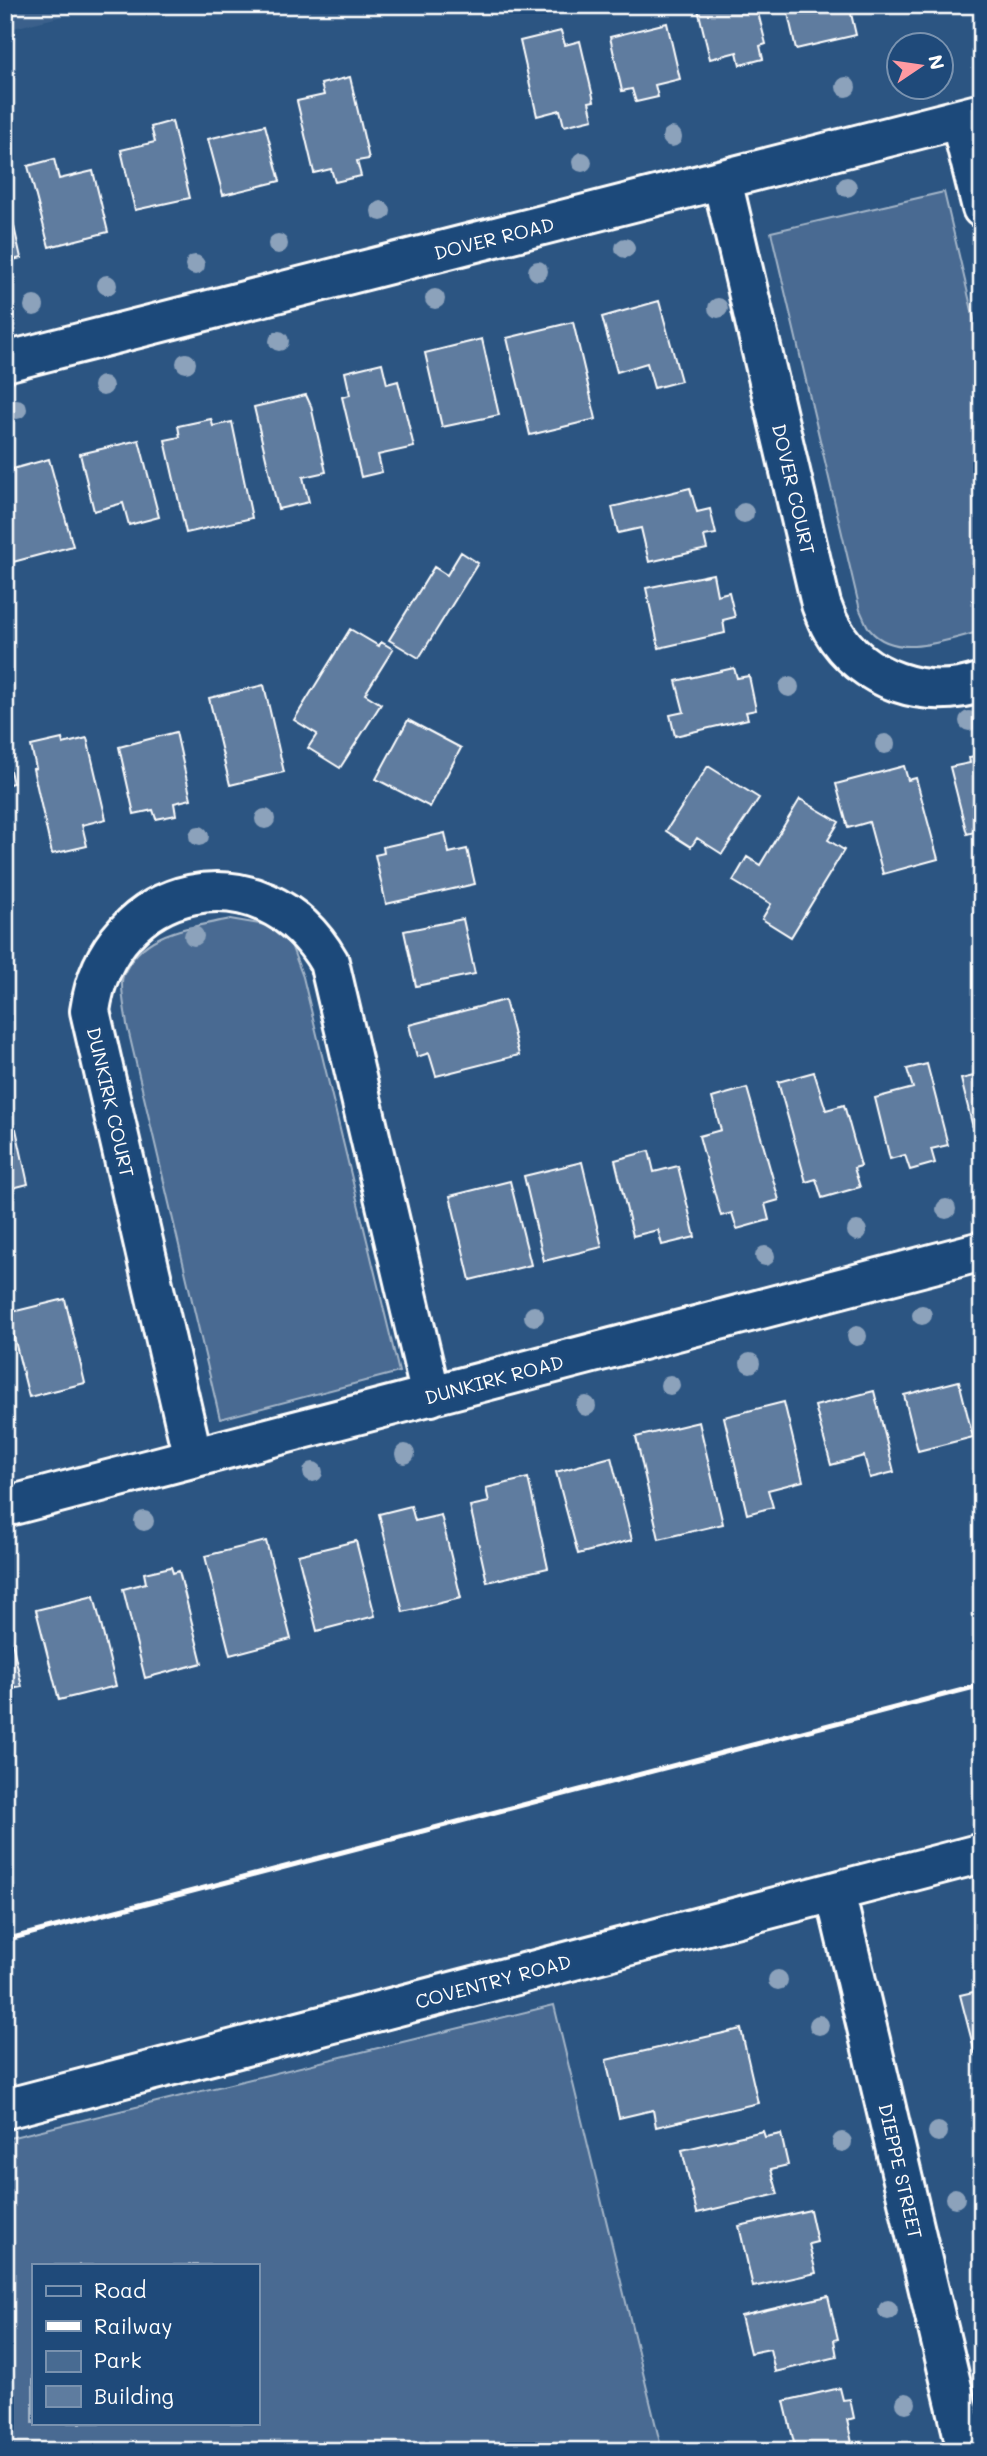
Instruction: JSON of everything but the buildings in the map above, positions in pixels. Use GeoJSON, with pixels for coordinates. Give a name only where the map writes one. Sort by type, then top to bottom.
{"type":"FeatureCollection","features":[{"type":"Feature","properties":{"kind":"street","name":"DOVER ROAD"},"geometry":{"type":"LineString","coordinates":[[5,362],[971,116]]}},
{"type":"Feature","properties":{"kind":"street"},"geometry":{"type":"LineString","coordinates":[[971,116],[982,208]]}},
{"type":"Feature","properties":{"kind":"street","name":"DOVER COURT"},"geometry":{"type":"LineString","coordinates":[[722,180],[821,604],[831,628],[860,661],[878,674],[898,683],[941,690],[963,688],[982,682]]}},
{"type":"Feature","properties":{"kind":"street","name":"DUNKIRK COURT"},"geometry":{"type":"LineString","coordinates":[[193,1458],[90,1011],[100,968],[125,932],[150,911],[169,901],[191,895],[223,893],[266,903],[285,913],[302,927],[317,943],[329,962],[431,1395]]}},
{"type":"Feature","properties":{"kind":"street","name":"DUNKIRK ROAD"},"geometry":{"type":"LineString","coordinates":[[5,1507],[982,1251]]}},
{"type":"Feature","properties":{"kind":"street","name":"COVENTRY ROAD"},"geometry":{"type":"LineString","coordinates":[[5,2109],[982,1853]]}},
{"type":"Feature","properties":{"kind":"street","name":"DIEPPE STREET"},"geometry":{"type":"LineString","coordinates":[[835,1892],[967,2451]]}},
{"type":"Feature","properties":{"kind":"shaded area"},"geometry":{"type":"Polygon","coordinates":[[[5,5],[109,5],[5,30],[5,5]]]}},
{"type":"Feature","properties":{"kind":"green space"},"geometry":{"type":"Polygon","coordinates":[[[944,192],[982,353],[982,631],[939,642],[908,646],[881,639],[870,630],[860,610],[771,232],[944,192]]]}},
{"type":"Feature","properties":{"kind":"green space"},"geometry":{"type":"Polygon","coordinates":[[[230,919],[266,925],[291,945],[303,977],[399,1372],[220,1419],[127,1025],[122,986],[123,976],[131,961],[154,941],[183,929],[230,919]]]}},
{"type":"Feature","properties":{"kind":"green space"},"geometry":{"type":"Polygon","coordinates":[[[554,2005],[662,2451],[5,2451],[5,2139],[554,2005]]]}},
{"type":"Feature","properties":{"kind":"railway"},"geometry":{"type":"LineString","coordinates":[[5,1940],[982,1685]]}}]}
